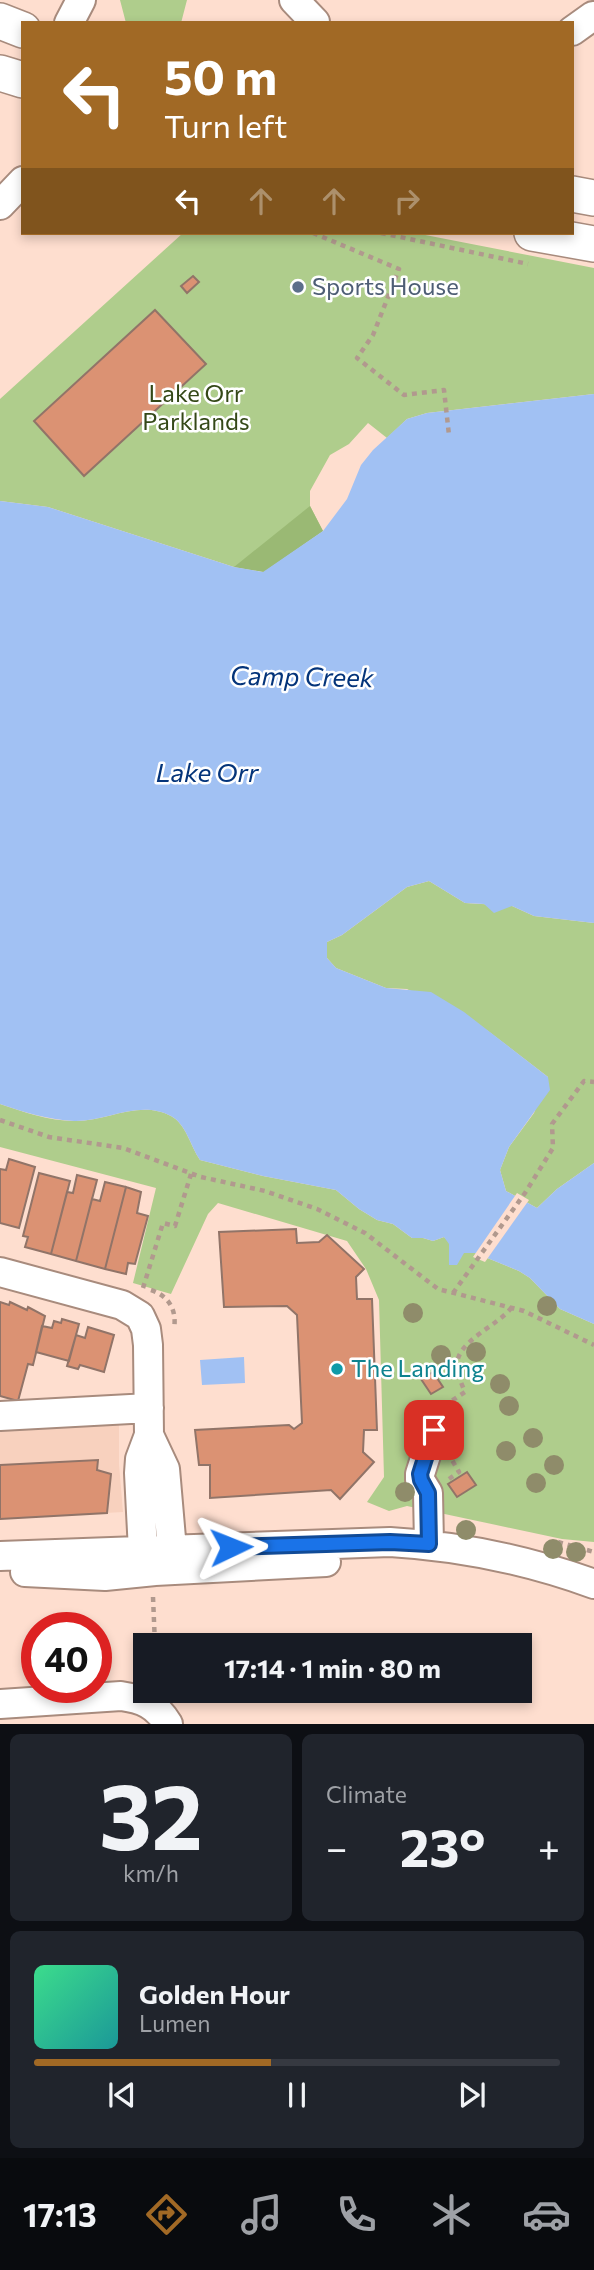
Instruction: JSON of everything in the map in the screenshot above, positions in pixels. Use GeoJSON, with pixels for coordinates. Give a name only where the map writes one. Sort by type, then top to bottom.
{"type":"FeatureCollection","features":[{"type":"Feature","properties":{"kind":"main road"},"geometry":{"type":"LineString","coordinates":[[0,21],[21,29]]}},
{"type":"Feature","properties":{"kind":"main road"},"geometry":{"type":"LineString","coordinates":[[0,73],[21,79]]}},
{"type":"Feature","properties":{"kind":"main road"},"geometry":{"type":"LineString","coordinates":[[574,194],[594,198]]}},
{"type":"Feature","properties":{"kind":"main road"},"geometry":{"type":"LineString","coordinates":[[533,249],[594,244]]}},
{"type":"Feature","properties":{"kind":"street"},"geometry":{"type":"LineString","coordinates":[[70,21],[80,0]]}},
{"type":"Feature","properties":{"kind":"street"},"geometry":{"type":"LineString","coordinates":[[295,0],[314,21]]}},
{"type":"Feature","properties":{"kind":"street"},"geometry":{"type":"LineString","coordinates":[[574,30],[593,16]]}},
{"type":"Feature","properties":{"kind":"street"},"geometry":{"type":"LineString","coordinates":[[0,205],[21,183]]}},
{"type":"Feature","properties":{"kind":"street"},"geometry":{"type":"LineString","coordinates":[[0,1272],[122,1305],[140,1316],[146,1329],[148,1345],[149,1422],[139,1466],[151,1558]]}},
{"type":"Feature","properties":{"kind":"street"},"geometry":{"type":"LineString","coordinates":[[0,1416],[149,1422]]}},
{"type":"Feature","properties":{"kind":"street"},"geometry":{"type":"LineString","coordinates":[[429,1544],[428,1493],[420,1474],[434,1430]]}},
{"type":"Feature","properties":{"kind":"street"},"geometry":{"type":"LineString","coordinates":[[0,1572],[105,1576],[151,1558],[390,1542],[429,1544],[528,1563],[594,1584]]}},
{"type":"Feature","properties":{"kind":"street"},"geometry":{"type":"LineString","coordinates":[[0,1556],[151,1558],[290,1564],[380,1558],[432,1561],[508,1572],[594,1596]]}},
{"type":"Feature","properties":{"kind":"street"},"geometry":{"type":"LineString","coordinates":[[0,1704],[121,1696],[152,1704],[168,1724]]}},
{"type":"Feature","properties":{"kind":"path"},"geometry":{"type":"LineString","coordinates":[[318,235],[399,269],[373,335],[357,358],[404,395],[444,390],[449,435]]}},
{"type":"Feature","properties":{"kind":"path"},"geometry":{"type":"LineString","coordinates":[[331,241],[333,235]]}},
{"type":"Feature","properties":{"kind":"path"},"geometry":{"type":"LineString","coordinates":[[401,235],[533,249]]}},
{"type":"Feature","properties":{"kind":"path"},"geometry":{"type":"LineString","coordinates":[[453,1293],[525,1193],[553,1148],[552,1124],[584,1081],[594,1082]]}},
{"type":"Feature","properties":{"kind":"path"},"geometry":{"type":"LineString","coordinates":[[0,1120],[49,1138],[123,1148],[191,1174],[265,1191],[317,1209],[365,1233],[438,1289],[512,1307],[542,1318],[594,1345]]}},
{"type":"Feature","properties":{"kind":"path"},"geometry":{"type":"LineString","coordinates":[[132,1285],[144,1288],[163,1223],[175,1226],[191,1174]]}},
{"type":"Feature","properties":{"kind":"path"},"geometry":{"type":"LineString","coordinates":[[428,1493],[459,1472],[434,1430],[434,1413],[465,1392],[457,1365],[463,1347],[504,1317],[512,1307]]}},
{"type":"Feature","properties":{"kind":"path"},"geometry":{"type":"LineString","coordinates":[[153,1594],[155,1633]]}},
{"type":"Feature","properties":{"kind":"shaded area"},"geometry":{"type":"Polygon","coordinates":[[[119,1424],[123,1512],[0,1519],[0,1431],[119,1424]]]}},
{"type":"Feature","properties":{"kind":"green space"},"geometry":{"type":"Polygon","coordinates":[[[120,0],[187,0],[182,21],[125,21],[120,0]]]}},
{"type":"Feature","properties":{"kind":"green space","name":"Lake Orr Parklands"},"geometry":{"type":"Polygon","coordinates":[[[181,235],[425,235],[594,268],[594,394],[427,413],[407,419],[387,438],[368,423],[349,444],[330,455],[310,491],[310,506],[323,531],[264,572],[234,567],[48,507],[0,501],[0,399],[181,235]]]}},
{"type":"Feature","properties":{"kind":"green space"},"geometry":{"type":"Polygon","coordinates":[[[310,506],[323,531],[264,572],[234,567],[310,506]]]}},
{"type":"Feature","properties":{"kind":"green space"},"geometry":{"type":"Polygon","coordinates":[[[429,881],[465,903],[512,906],[534,916],[594,923],[594,1163],[557,1189],[537,1208],[506,1191],[500,1170],[509,1147],[534,1113],[548,1077],[488,1031],[407,989],[386,988],[336,968],[327,958],[327,942],[342,935],[407,887],[429,881]]]}},
{"type":"Feature","properties":{"kind":"green space"},"geometry":{"type":"Polygon","coordinates":[[[0,1104],[37,1116],[65,1121],[86,1120],[135,1110],[159,1111],[180,1124],[200,1160],[336,1190],[359,1209],[377,1220],[393,1224],[412,1238],[433,1241],[444,1237],[464,1253],[475,1253],[519,1271],[530,1278],[560,1309],[594,1324],[594,1542],[562,1539],[407,1506],[389,1511],[367,1502],[384,1477],[379,1300],[366,1269],[347,1241],[218,1203],[208,1214],[171,1294],[133,1283],[156,1188],[0,1147],[0,1104]]]}},
{"type":"Feature","properties":{"kind":"water","name":"Lake Orr"},"geometry":{"type":"Polygon","coordinates":[[[594,394],[594,923],[534,916],[512,906],[494,913],[484,904],[465,903],[429,881],[407,887],[342,935],[327,942],[327,958],[336,968],[386,988],[431,992],[464,1012],[548,1077],[550,1090],[509,1147],[500,1170],[506,1191],[537,1208],[557,1189],[594,1163],[594,1324],[560,1309],[530,1278],[519,1271],[475,1253],[464,1253],[457,1265],[449,1265],[449,1244],[444,1237],[433,1241],[412,1238],[393,1224],[377,1220],[359,1209],[336,1190],[200,1160],[180,1124],[159,1111],[135,1110],[74,1121],[27,1113],[0,1104],[0,501],[48,507],[234,567],[263,572],[323,531],[347,499],[361,465],[373,450],[407,419],[427,413],[594,394]]]}},
{"type":"Feature","properties":{"kind":"water"},"geometry":{"type":"Polygon","coordinates":[[[244,1357],[245,1383],[202,1385],[200,1360],[244,1357]]]}},
{"type":"Feature","properties":{"kind":"pier"},"geometry":{"type":"Polygon","coordinates":[[[517,1193],[529,1200],[485,1262],[473,1257],[517,1193]]]}},
{"type":"Feature","properties":{"kind":"building"},"geometry":{"type":"Polygon","coordinates":[[[193,276],[199,282],[187,293],[181,286],[193,276]]]}},
{"type":"Feature","properties":{"kind":"building"},"geometry":{"type":"Polygon","coordinates":[[[155,310],[206,364],[84,476],[34,421],[155,310]]]}},
{"type":"Feature","properties":{"kind":"building"},"geometry":{"type":"Polygon","coordinates":[[[9,1159],[35,1167],[19,1228],[0,1223],[0,1169],[6,1170],[9,1159]]]}},
{"type":"Feature","properties":{"kind":"building"},"geometry":{"type":"Polygon","coordinates":[[[39,1173],[70,1181],[51,1254],[25,1247],[28,1237],[23,1236],[39,1173]]]}},
{"type":"Feature","properties":{"kind":"building"},"geometry":{"type":"Polygon","coordinates":[[[77,1175],[97,1180],[76,1261],[51,1254],[67,1192],[73,1193],[77,1175]]]}},
{"type":"Feature","properties":{"kind":"building"},"geometry":{"type":"Polygon","coordinates":[[[105,1182],[126,1187],[105,1269],[76,1261],[92,1199],[100,1201],[105,1182]]]}},
{"type":"Feature","properties":{"kind":"building"},"geometry":{"type":"Polygon","coordinates":[[[126,1187],[141,1192],[137,1213],[148,1216],[135,1264],[128,1263],[126,1274],[105,1269],[126,1187]]]}},
{"type":"Feature","properties":{"kind":"building","name":"The Landing"},"geometry":{"type":"Polygon","coordinates":[[[296,1229],[297,1243],[319,1242],[327,1235],[364,1269],[356,1277],[357,1299],[372,1299],[377,1430],[364,1430],[363,1452],[374,1462],[340,1499],[331,1490],[210,1498],[210,1465],[199,1465],[195,1430],[289,1425],[294,1429],[302,1423],[297,1315],[287,1306],[224,1307],[219,1232],[296,1229]]]}},
{"type":"Feature","properties":{"kind":"building"},"geometry":{"type":"Polygon","coordinates":[[[0,1302],[9,1305],[10,1302],[27,1310],[28,1307],[45,1316],[33,1365],[28,1364],[18,1401],[0,1396],[0,1302]]]}},
{"type":"Feature","properties":{"kind":"building"},"geometry":{"type":"Polygon","coordinates":[[[62,1319],[79,1324],[69,1361],[36,1352],[42,1326],[52,1328],[54,1321],[61,1323],[62,1319]]]}},
{"type":"Feature","properties":{"kind":"building"},"geometry":{"type":"Polygon","coordinates":[[[88,1327],[114,1335],[104,1372],[80,1365],[78,1369],[67,1366],[76,1335],[85,1338],[88,1327]]]}},
{"type":"Feature","properties":{"kind":"building"},"geometry":{"type":"Polygon","coordinates":[[[433,1372],[443,1387],[431,1394],[421,1379],[433,1372]]]}},
{"type":"Feature","properties":{"kind":"building"},"geometry":{"type":"Polygon","coordinates":[[[98,1460],[97,1470],[111,1474],[107,1513],[0,1519],[0,1465],[98,1460]]]}},
{"type":"Feature","properties":{"kind":"building"},"geometry":{"type":"Polygon","coordinates":[[[467,1472],[476,1485],[457,1497],[448,1484],[467,1472]]]}},
{"type":"Feature","properties":{"kind":"place","name":"Sports House"},"geometry":{"type":"Point","coordinates":[298,287]}},
{"type":"Feature","properties":{"kind":"place","name":"The Landing"},"geometry":{"type":"Point","coordinates":[337,1369]}},
{"type":"Feature","properties":{"kind":"route"},"geometry":{"type":"LineString","coordinates":[[231,1547],[390,1542],[429,1544],[428,1493],[420,1474],[434,1430]]}},
{"type":"Feature","properties":{"kind":"water label","name":"Camp Creek"},"geometry":{"type":"Point","coordinates":[302,677]}}]}
